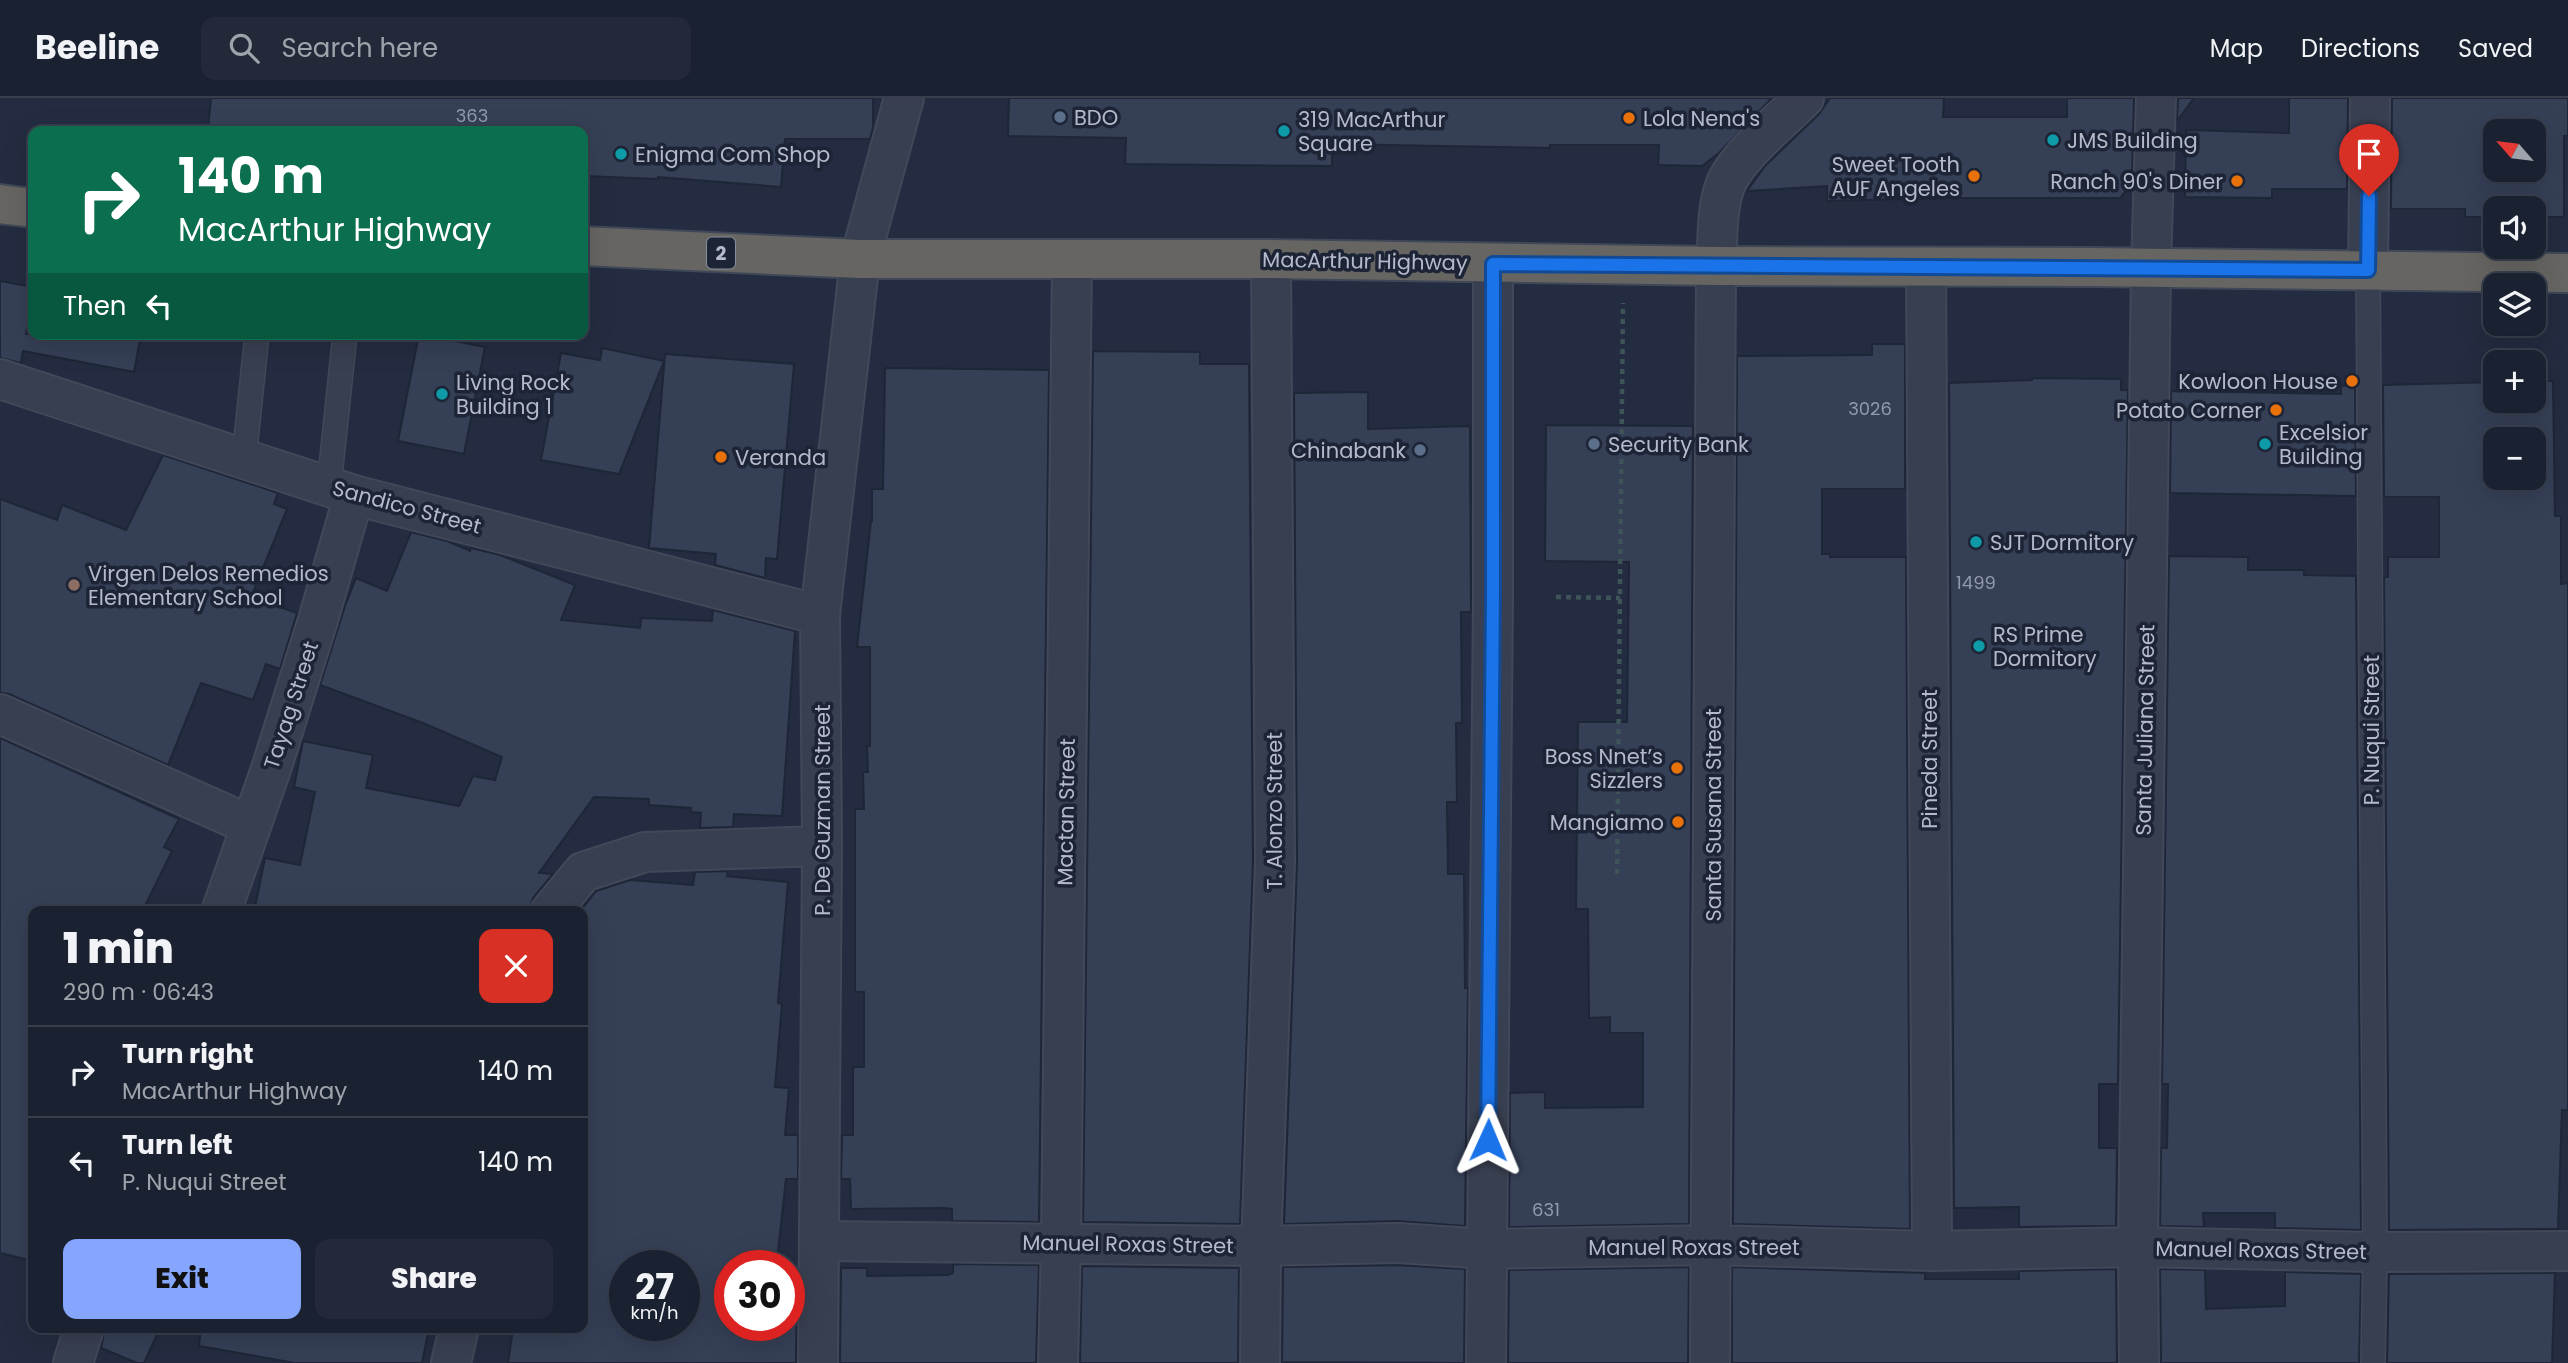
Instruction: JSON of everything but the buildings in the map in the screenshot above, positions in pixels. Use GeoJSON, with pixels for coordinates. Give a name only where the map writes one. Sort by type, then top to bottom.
{"type":"FeatureCollection","features":[{"type":"Feature","properties":{"kind":"highway"},"geometry":{"type":"LineString","coordinates":[[0,204],[28,207]]}},
{"type":"Feature","properties":{"kind":"highway","name":"MacArthur Highway"},"geometry":{"type":"LineString","coordinates":[[588,246],[860,259],[1271,259],[1493,264],[2568,273]]}},
{"type":"Feature","properties":{"kind":"street","name":"P. De Guzman Street"},"geometry":{"type":"LineString","coordinates":[[818,1363],[822,846],[820,615],[860,259],[904,98]]}},
{"type":"Feature","properties":{"kind":"street","name":"Santa Susana Street"},"geometry":{"type":"LineString","coordinates":[[1710,1363],[1716,266],[1720,205],[1726,183],[1736,166],[1804,98]]}},
{"type":"Feature","properties":{"kind":"street","name":"Santa Juliana Street"},"geometry":{"type":"LineString","coordinates":[[2139,1363],[2138,1247],[2151,268],[2156,98]]}},
{"type":"Feature","properties":{"kind":"street","name":"P. Nuqui Street"},"geometry":{"type":"LineString","coordinates":[[2368,270],[2370,98]]}},
{"type":"Feature","properties":{"kind":"street","name":"T. Alonzo Street"},"geometry":{"type":"LineString","coordinates":[[1260,1363],[1261,1245],[1275,862],[1271,259]]}},
{"type":"Feature","properties":{"kind":"street","name":"Mactan Street"},"geometry":{"type":"LineString","coordinates":[[1058,1363],[1072,260]]}},
{"type":"Feature","properties":{"kind":"street"},"geometry":{"type":"LineString","coordinates":[[1486,1363],[1493,595],[1493,264]]}},
{"type":"Feature","properties":{"kind":"street","name":"Pineda Street"},"geometry":{"type":"LineString","coordinates":[[1926,267],[1932,1251]]}},
{"type":"Feature","properties":{"kind":"street","name":"Sandico Street"},"geometry":{"type":"LineString","coordinates":[[0,379],[342,491],[820,615]]}},
{"type":"Feature","properties":{"kind":"street","name":"Tayag Street"},"geometry":{"type":"LineString","coordinates":[[223,906],[271,769],[310,645],[342,491]]}},
{"type":"Feature","properties":{"kind":"street"},"geometry":{"type":"LineString","coordinates":[[0,715],[250,825]]}},
{"type":"Feature","properties":{"kind":"street"},"geometry":{"type":"LineString","coordinates":[[555,906],[583,872],[645,852],[822,846]]}},
{"type":"Feature","properties":{"kind":"street","name":"Manuel Roxas Street"},"geometry":{"type":"LineString","coordinates":[[820,1241],[1261,1245],[1398,1243],[1487,1249],[1711,1245],[1932,1251],[2138,1247],[2375,1252],[2568,1251]]}},
{"type":"Feature","properties":{"kind":"street"},"geometry":{"type":"LineString","coordinates":[[73,1363],[82,1333]]}},
{"type":"Feature","properties":{"kind":"street"},"geometry":{"type":"LineString","coordinates":[[451,1363],[458,1333]]}},
{"type":"Feature","properties":{"kind":"lane","name":"P. Nuqui Street"},"geometry":{"type":"LineString","coordinates":[[2368,270],[2375,1252],[2373,1363]]}},
{"type":"Feature","properties":{"kind":"lane"},"geometry":{"type":"LineString","coordinates":[[244,459],[256,340]]}},
{"type":"Feature","properties":{"kind":"lane"},"geometry":{"type":"LineString","coordinates":[[342,491],[345,340]]}},
{"type":"Feature","properties":{"kind":"path"},"geometry":{"type":"LineString","coordinates":[[1617,874],[1623,264]]}},
{"type":"Feature","properties":{"kind":"path"},"geometry":{"type":"LineString","coordinates":[[1556,597],[1620,598]]}},
{"type":"Feature","properties":{"kind":"place","name":"BDO"},"geometry":{"type":"Point","coordinates":[1060,117]}},
{"type":"Feature","properties":{"kind":"place","name":"Lola Nena's"},"geometry":{"type":"Point","coordinates":[1629,118]}},
{"type":"Feature","properties":{"kind":"place","name":"319 MacArthur Square"},"geometry":{"type":"Point","coordinates":[1284,131]}},
{"type":"Feature","properties":{"kind":"place","name":"JMS Building"},"geometry":{"type":"Point","coordinates":[2053,140]}},
{"type":"Feature","properties":{"kind":"place","name":"Enigma Com Shop"},"geometry":{"type":"Point","coordinates":[621,154]}},
{"type":"Feature","properties":{"kind":"place","name":"Sweet Tooth AUF Angeles"},"geometry":{"type":"Point","coordinates":[1974,176]}},
{"type":"Feature","properties":{"kind":"place","name":"Ranch 90's Diner"},"geometry":{"type":"Point","coordinates":[2237,181]}},
{"type":"Feature","properties":{"kind":"place","name":"Kowloon House"},"geometry":{"type":"Point","coordinates":[2352,381]}},
{"type":"Feature","properties":{"kind":"place","name":"Living Rock Building 1"},"geometry":{"type":"Point","coordinates":[442,394]}},
{"type":"Feature","properties":{"kind":"place","name":"Potato Corner"},"geometry":{"type":"Point","coordinates":[2276,410]}},
{"type":"Feature","properties":{"kind":"place","name":"Security Bank"},"geometry":{"type":"Point","coordinates":[1594,444]}},
{"type":"Feature","properties":{"kind":"place","name":"Excelsior Building"},"geometry":{"type":"Point","coordinates":[2265,444]}},
{"type":"Feature","properties":{"kind":"place","name":"Chinabank"},"geometry":{"type":"Point","coordinates":[1420,450]}},
{"type":"Feature","properties":{"kind":"place","name":"Veranda"},"geometry":{"type":"Point","coordinates":[721,457]}},
{"type":"Feature","properties":{"kind":"place","name":"SJT Dormitory"},"geometry":{"type":"Point","coordinates":[1976,542]}},
{"type":"Feature","properties":{"kind":"place","name":"Virgen Delos Remedios Elementary School"},"geometry":{"type":"Point","coordinates":[74,585]}},
{"type":"Feature","properties":{"kind":"place","name":"RS Prime Dormitory"},"geometry":{"type":"Point","coordinates":[1979,646]}},
{"type":"Feature","properties":{"kind":"place","name":"Boss Nnet’s Sizzlers"},"geometry":{"type":"Point","coordinates":[1677,768]}},
{"type":"Feature","properties":{"kind":"place","name":"Mangiamo"},"geometry":{"type":"Point","coordinates":[1678,822]}},
{"type":"Feature","properties":{"kind":"route"},"geometry":{"type":"LineString","coordinates":[[1488,1140],[1493,264],[2368,270],[2369,196]]}}]}
